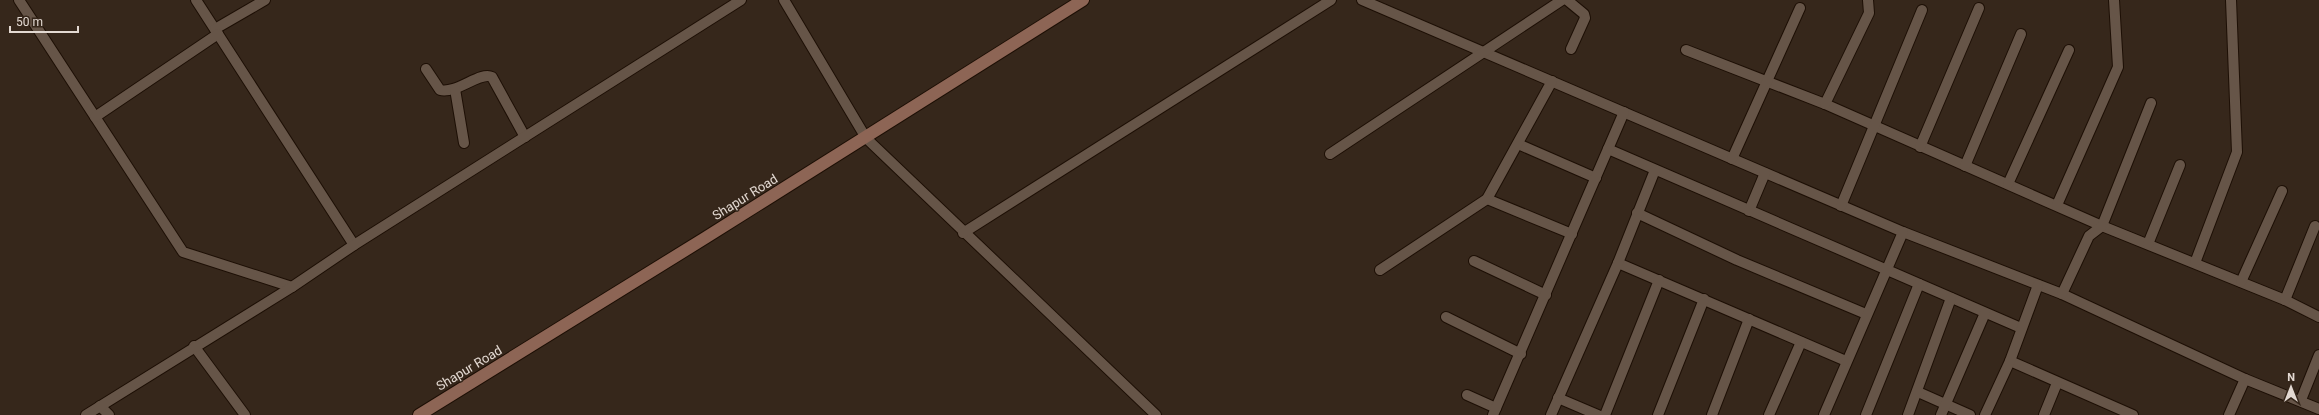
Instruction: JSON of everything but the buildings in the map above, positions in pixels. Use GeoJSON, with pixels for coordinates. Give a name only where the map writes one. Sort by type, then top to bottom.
{"type":"FeatureCollection","features":[{"type":"Feature","properties":{"kind":"street"},"geometry":{"type":"LineString","coordinates":[[19,0],[183,252],[292,287]]}},
{"type":"Feature","properties":{"kind":"street"},"geometry":{"type":"LineString","coordinates":[[196,0],[354,245]]}},
{"type":"Feature","properties":{"kind":"street"},"geometry":{"type":"LineString","coordinates":[[95,117],[217,31],[265,0]]}},
{"type":"Feature","properties":{"kind":"street"},"geometry":{"type":"LineString","coordinates":[[86,415],[194,346],[292,287],[354,245],[741,0]]}},
{"type":"Feature","properties":{"kind":"street"},"geometry":{"type":"LineString","coordinates":[[784,0],[866,138],[963,233],[1156,415]]}},
{"type":"Feature","properties":{"kind":"street","name":"Shapur Road"},"geometry":{"type":"LineString","coordinates":[[419,415],[866,138],[1083,0]]}},
{"type":"Feature","properties":{"kind":"street"},"geometry":{"type":"LineString","coordinates":[[963,233],[1331,0]]}},
{"type":"Feature","properties":{"kind":"street"},"geometry":{"type":"LineString","coordinates":[[1362,0],[1902,232],[2062,294],[2245,379],[2301,400],[2319,409]]}},
{"type":"Feature","properties":{"kind":"street"},"geometry":{"type":"LineString","coordinates":[[1330,154],[1562,0]]}},
{"type":"Feature","properties":{"kind":"street"},"geometry":{"type":"LineString","coordinates":[[1567,0],[1584,14],[1585,18],[1571,49]]}},
{"type":"Feature","properties":{"kind":"street"},"geometry":{"type":"LineString","coordinates":[[1825,104],[1869,13],[1868,0]]}},
{"type":"Feature","properties":{"kind":"street"},"geometry":{"type":"LineString","coordinates":[[2057,205],[2118,67],[2114,0]]}},
{"type":"Feature","properties":{"kind":"street"},"geometry":{"type":"LineString","coordinates":[[2195,263],[2237,152],[2231,0]]}},
{"type":"Feature","properties":{"kind":"street"},"geometry":{"type":"LineString","coordinates":[[1732,159],[1800,8]]}},
{"type":"Feature","properties":{"kind":"street"},"geometry":{"type":"LineString","coordinates":[[1920,147],[1979,8]]}},
{"type":"Feature","properties":{"kind":"street"},"geometry":{"type":"LineString","coordinates":[[1841,206],[1873,125],[1922,10]]}},
{"type":"Feature","properties":{"kind":"street"},"geometry":{"type":"LineString","coordinates":[[1965,166],[2020,34]]}},
{"type":"Feature","properties":{"kind":"street"},"geometry":{"type":"LineString","coordinates":[[1686,50],[1825,104],[2102,226],[2285,300],[2319,317]]}},
{"type":"Feature","properties":{"kind":"street"},"geometry":{"type":"LineString","coordinates":[[2008,184],[2069,50]]}},
{"type":"Feature","properties":{"kind":"street"},"geometry":{"type":"LineString","coordinates":[[426,69],[440,90],[455,89],[485,76],[492,77],[525,137]]}},
{"type":"Feature","properties":{"kind":"street"},"geometry":{"type":"LineString","coordinates":[[1380,270],[1487,199],[1552,82]]}},
{"type":"Feature","properties":{"kind":"street"},"geometry":{"type":"LineString","coordinates":[[455,89],[464,143]]}},
{"type":"Feature","properties":{"kind":"street"},"geometry":{"type":"LineString","coordinates":[[2062,294],[2089,236],[2102,226],[2151,103]]}},
{"type":"Feature","properties":{"kind":"street"},"geometry":{"type":"LineString","coordinates":[[1467,395],[1494,412],[1521,354],[1624,112]]}},
{"type":"Feature","properties":{"kind":"street"},"geometry":{"type":"LineString","coordinates":[[1518,144],[1596,178]]}},
{"type":"Feature","properties":{"kind":"street"},"geometry":{"type":"LineString","coordinates":[[1608,150],[2021,328]]}},
{"type":"Feature","properties":{"kind":"street"},"geometry":{"type":"LineString","coordinates":[[2148,244],[2180,165]]}},
{"type":"Feature","properties":{"kind":"street"},"geometry":{"type":"LineString","coordinates":[[1551,415],[1618,263],[1655,170]]}},
{"type":"Feature","properties":{"kind":"street"},"geometry":{"type":"LineString","coordinates":[[1749,210],[1765,173]]}},
{"type":"Feature","properties":{"kind":"street"},"geometry":{"type":"LineString","coordinates":[[2241,282],[2282,191]]}},
{"type":"Feature","properties":{"kind":"street"},"geometry":{"type":"LineString","coordinates":[[1487,199],[1572,234]]}},
{"type":"Feature","properties":{"kind":"street"},"geometry":{"type":"LineString","coordinates":[[1637,213],[1737,260],[1866,314]]}},
{"type":"Feature","properties":{"kind":"street"},"geometry":{"type":"LineString","coordinates":[[2285,300],[2315,226]]}},
{"type":"Feature","properties":{"kind":"street"},"geometry":{"type":"LineString","coordinates":[[1824,415],[1902,232]]}},
{"type":"Feature","properties":{"kind":"street"},"geometry":{"type":"LineString","coordinates":[[1474,262],[1546,295]]}},
{"type":"Feature","properties":{"kind":"street"},"geometry":{"type":"LineString","coordinates":[[1618,263],[1846,361]]}},
{"type":"Feature","properties":{"kind":"street"},"geometry":{"type":"LineString","coordinates":[[1605,415],[1659,280]]}},
{"type":"Feature","properties":{"kind":"street"},"geometry":{"type":"LineString","coordinates":[[1866,415],[1919,284]]}},
{"type":"Feature","properties":{"kind":"street"},"geometry":{"type":"LineString","coordinates":[[1985,415],[2010,361],[2038,285]]}},
{"type":"Feature","properties":{"kind":"street"},"geometry":{"type":"LineString","coordinates":[[1908,415],[1918,392],[1951,298]]}},
{"type":"Feature","properties":{"kind":"street"},"geometry":{"type":"LineString","coordinates":[[1658,415],[1704,299]]}},
{"type":"Feature","properties":{"kind":"street"},"geometry":{"type":"LineString","coordinates":[[1941,415],[1985,313]]}},
{"type":"Feature","properties":{"kind":"street"},"geometry":{"type":"LineString","coordinates":[[1446,317],[1521,354]]}},
{"type":"Feature","properties":{"kind":"street"},"geometry":{"type":"LineString","coordinates":[[1712,415],[1749,319]]}},
{"type":"Feature","properties":{"kind":"street"},"geometry":{"type":"LineString","coordinates":[[1769,415],[1801,342]]}},
{"type":"Feature","properties":{"kind":"street"},"geometry":{"type":"LineString","coordinates":[[194,346],[245,415]]}},
{"type":"Feature","properties":{"kind":"street"},"geometry":{"type":"LineString","coordinates":[[2301,400],[2319,355]]}},
{"type":"Feature","properties":{"kind":"street"},"geometry":{"type":"LineString","coordinates":[[2010,361],[2117,412],[2133,415]]}},
{"type":"Feature","properties":{"kind":"street"},"geometry":{"type":"LineString","coordinates":[[2229,415],[2245,379]]}},
{"type":"Feature","properties":{"kind":"street"},"geometry":{"type":"LineString","coordinates":[[2044,415],[2057,383]]}},
{"type":"Feature","properties":{"kind":"street"},"geometry":{"type":"LineString","coordinates":[[1918,392],[1970,415]]}},
{"type":"Feature","properties":{"kind":"street"},"geometry":{"type":"LineString","coordinates":[[1558,398],[1598,415]]}},
{"type":"Feature","properties":{"kind":"street"},"geometry":{"type":"LineString","coordinates":[[100,406],[109,415]]}}]}
